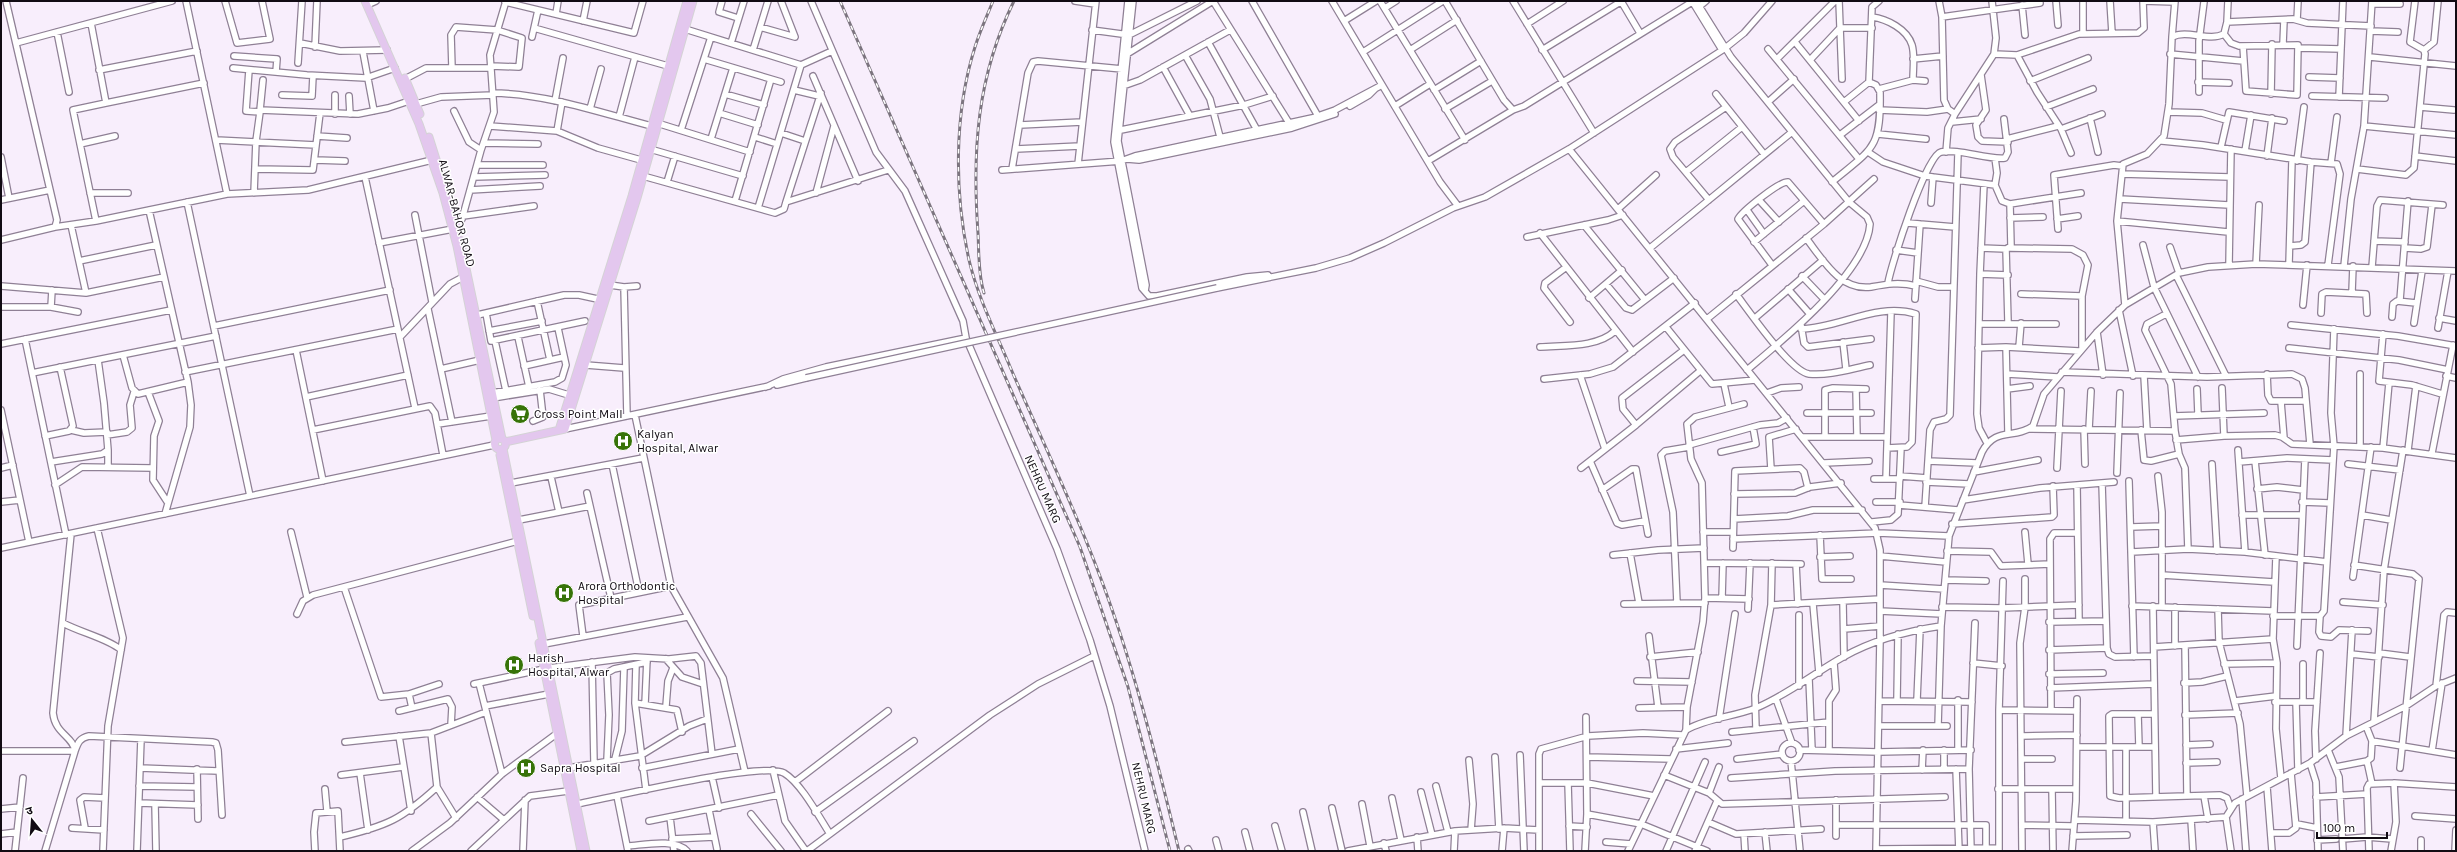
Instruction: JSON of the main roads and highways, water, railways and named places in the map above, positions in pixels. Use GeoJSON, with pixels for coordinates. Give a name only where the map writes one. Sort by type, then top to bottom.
{"type":"FeatureCollection","features":[{"type":"Feature","properties":{"kind":"main road"},"geometry":{"type":"LineString","coordinates":[[573,397],[586,365],[602,300],[610,285],[642,160],[655,125],[693,1]]}},
{"type":"Feature","properties":{"kind":"main road","name":"ALWAR-BAHOR ROAD"},"geometry":{"type":"LineString","coordinates":[[370,2],[387,50],[409,100],[432,160],[455,228],[463,277],[474,316],[480,360],[491,416],[500,444]]}},
{"type":"Feature","properties":{"kind":"main road","name":"ALWAR-BAHOR ROAD"},"geometry":{"type":"LineString","coordinates":[[370,2],[416,104],[441,168],[492,396],[500,444]]}},
{"type":"Feature","properties":{"kind":"main road"},"geometry":{"type":"LineString","coordinates":[[500,444],[562,429],[602,300],[643,176],[668,66],[686,5]]}},
{"type":"Feature","properties":{"kind":"main road"},"geometry":{"type":"LineString","coordinates":[[500,444],[511,483],[544,644],[549,694],[577,804],[586,851]]}},
{"type":"Feature","properties":{"kind":"main road"},"geometry":{"type":"LineString","coordinates":[[500,444],[518,542],[559,732],[568,791],[581,851]]}},
{"type":"Feature","properties":{"kind":"railway"},"geometry":{"type":"LineString","coordinates":[[840,1],[1080,547],[1128,687],[1170,851]]}},
{"type":"Feature","properties":{"kind":"railway"},"geometry":{"type":"LineString","coordinates":[[993,1],[981,29],[968,72],[960,125],[958,153],[959,180],[964,234],[969,260],[977,288],[988,315],[1078,520],[1111,605],[1143,710],[1179,851]]}},
{"type":"Feature","properties":{"kind":"railway"},"geometry":{"type":"LineString","coordinates":[[984,293],[980,271],[976,202],[977,143],[985,85],[992,57],[1014,1]]}},
{"type":"Feature","properties":{"kind":"place","name":"Cross Point Mall"},"geometry":{"type":"Point","coordinates":[520,414]}},
{"type":"Feature","properties":{"kind":"place","name":"Kalyan Hospital, Alwar"},"geometry":{"type":"Point","coordinates":[623,441]}},
{"type":"Feature","properties":{"kind":"place","name":"Arora Orthodontic Hospital"},"geometry":{"type":"Point","coordinates":[564,593]}},
{"type":"Feature","properties":{"kind":"place","name":"Harish Hospital, Alwar"},"geometry":{"type":"Point","coordinates":[514,665]}},
{"type":"Feature","properties":{"kind":"place","name":"Sapra Hospital"},"geometry":{"type":"Point","coordinates":[526,768]}}]}
